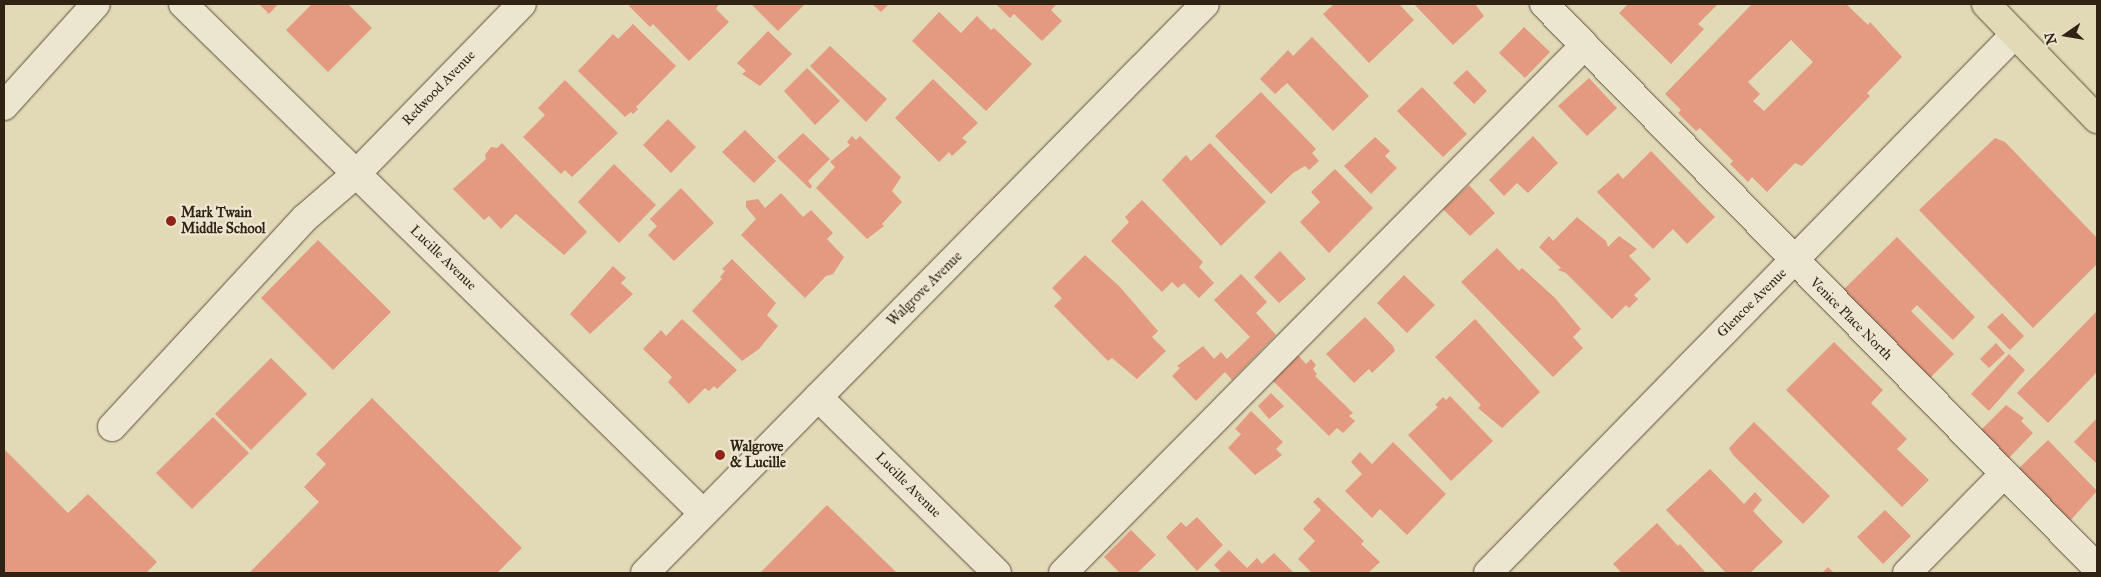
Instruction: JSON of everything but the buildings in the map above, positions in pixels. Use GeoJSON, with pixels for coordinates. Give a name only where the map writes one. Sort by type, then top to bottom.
{"type":"FeatureCollection","features":[{"type":"Feature","properties":{"kind":"main road"},"geometry":{"type":"LineString","coordinates":[[1986,4],[2097,119]]}},
{"type":"Feature","properties":{"kind":"street"},"geometry":{"type":"LineString","coordinates":[[4,106],[96,4]]}},
{"type":"Feature","properties":{"kind":"street","name":"Lucille Avenue"},"geometry":{"type":"LineString","coordinates":[[183,4],[703,513]]}},
{"type":"Feature","properties":{"kind":"street","name":"Redwood Avenue"},"geometry":{"type":"LineString","coordinates":[[112,427],[305,218],[356,173],[522,4]]}},
{"type":"Feature","properties":{"kind":"street","name":"Walgrove Avenue"},"geometry":{"type":"LineString","coordinates":[[645,573],[1205,4]]}},
{"type":"Feature","properties":{"kind":"street","name":"Venice Place North"},"geometry":{"type":"LineString","coordinates":[[1544,4],[2097,568]]}},
{"type":"Feature","properties":{"kind":"street","name":"Glencoe Avenue"},"geometry":{"type":"LineString","coordinates":[[1488,573],[2015,34]]}},
{"type":"Feature","properties":{"kind":"street"},"geometry":{"type":"LineString","coordinates":[[1062,573],[1585,45]]}},
{"type":"Feature","properties":{"kind":"street","name":"Lucille Avenue"},"geometry":{"type":"LineString","coordinates":[[818,397],[997,573]]}},
{"type":"Feature","properties":{"kind":"street"},"geometry":{"type":"LineString","coordinates":[[1907,573],[2004,474]]}},
{"type":"Feature","properties":{"kind":"place","name":"Mark Twain Middle School"},"geometry":{"type":"Point","coordinates":[171,221]}},
{"type":"Feature","properties":{"kind":"place","name":"Walgrove & Lucille"},"geometry":{"type":"Point","coordinates":[720,455]}}]}
